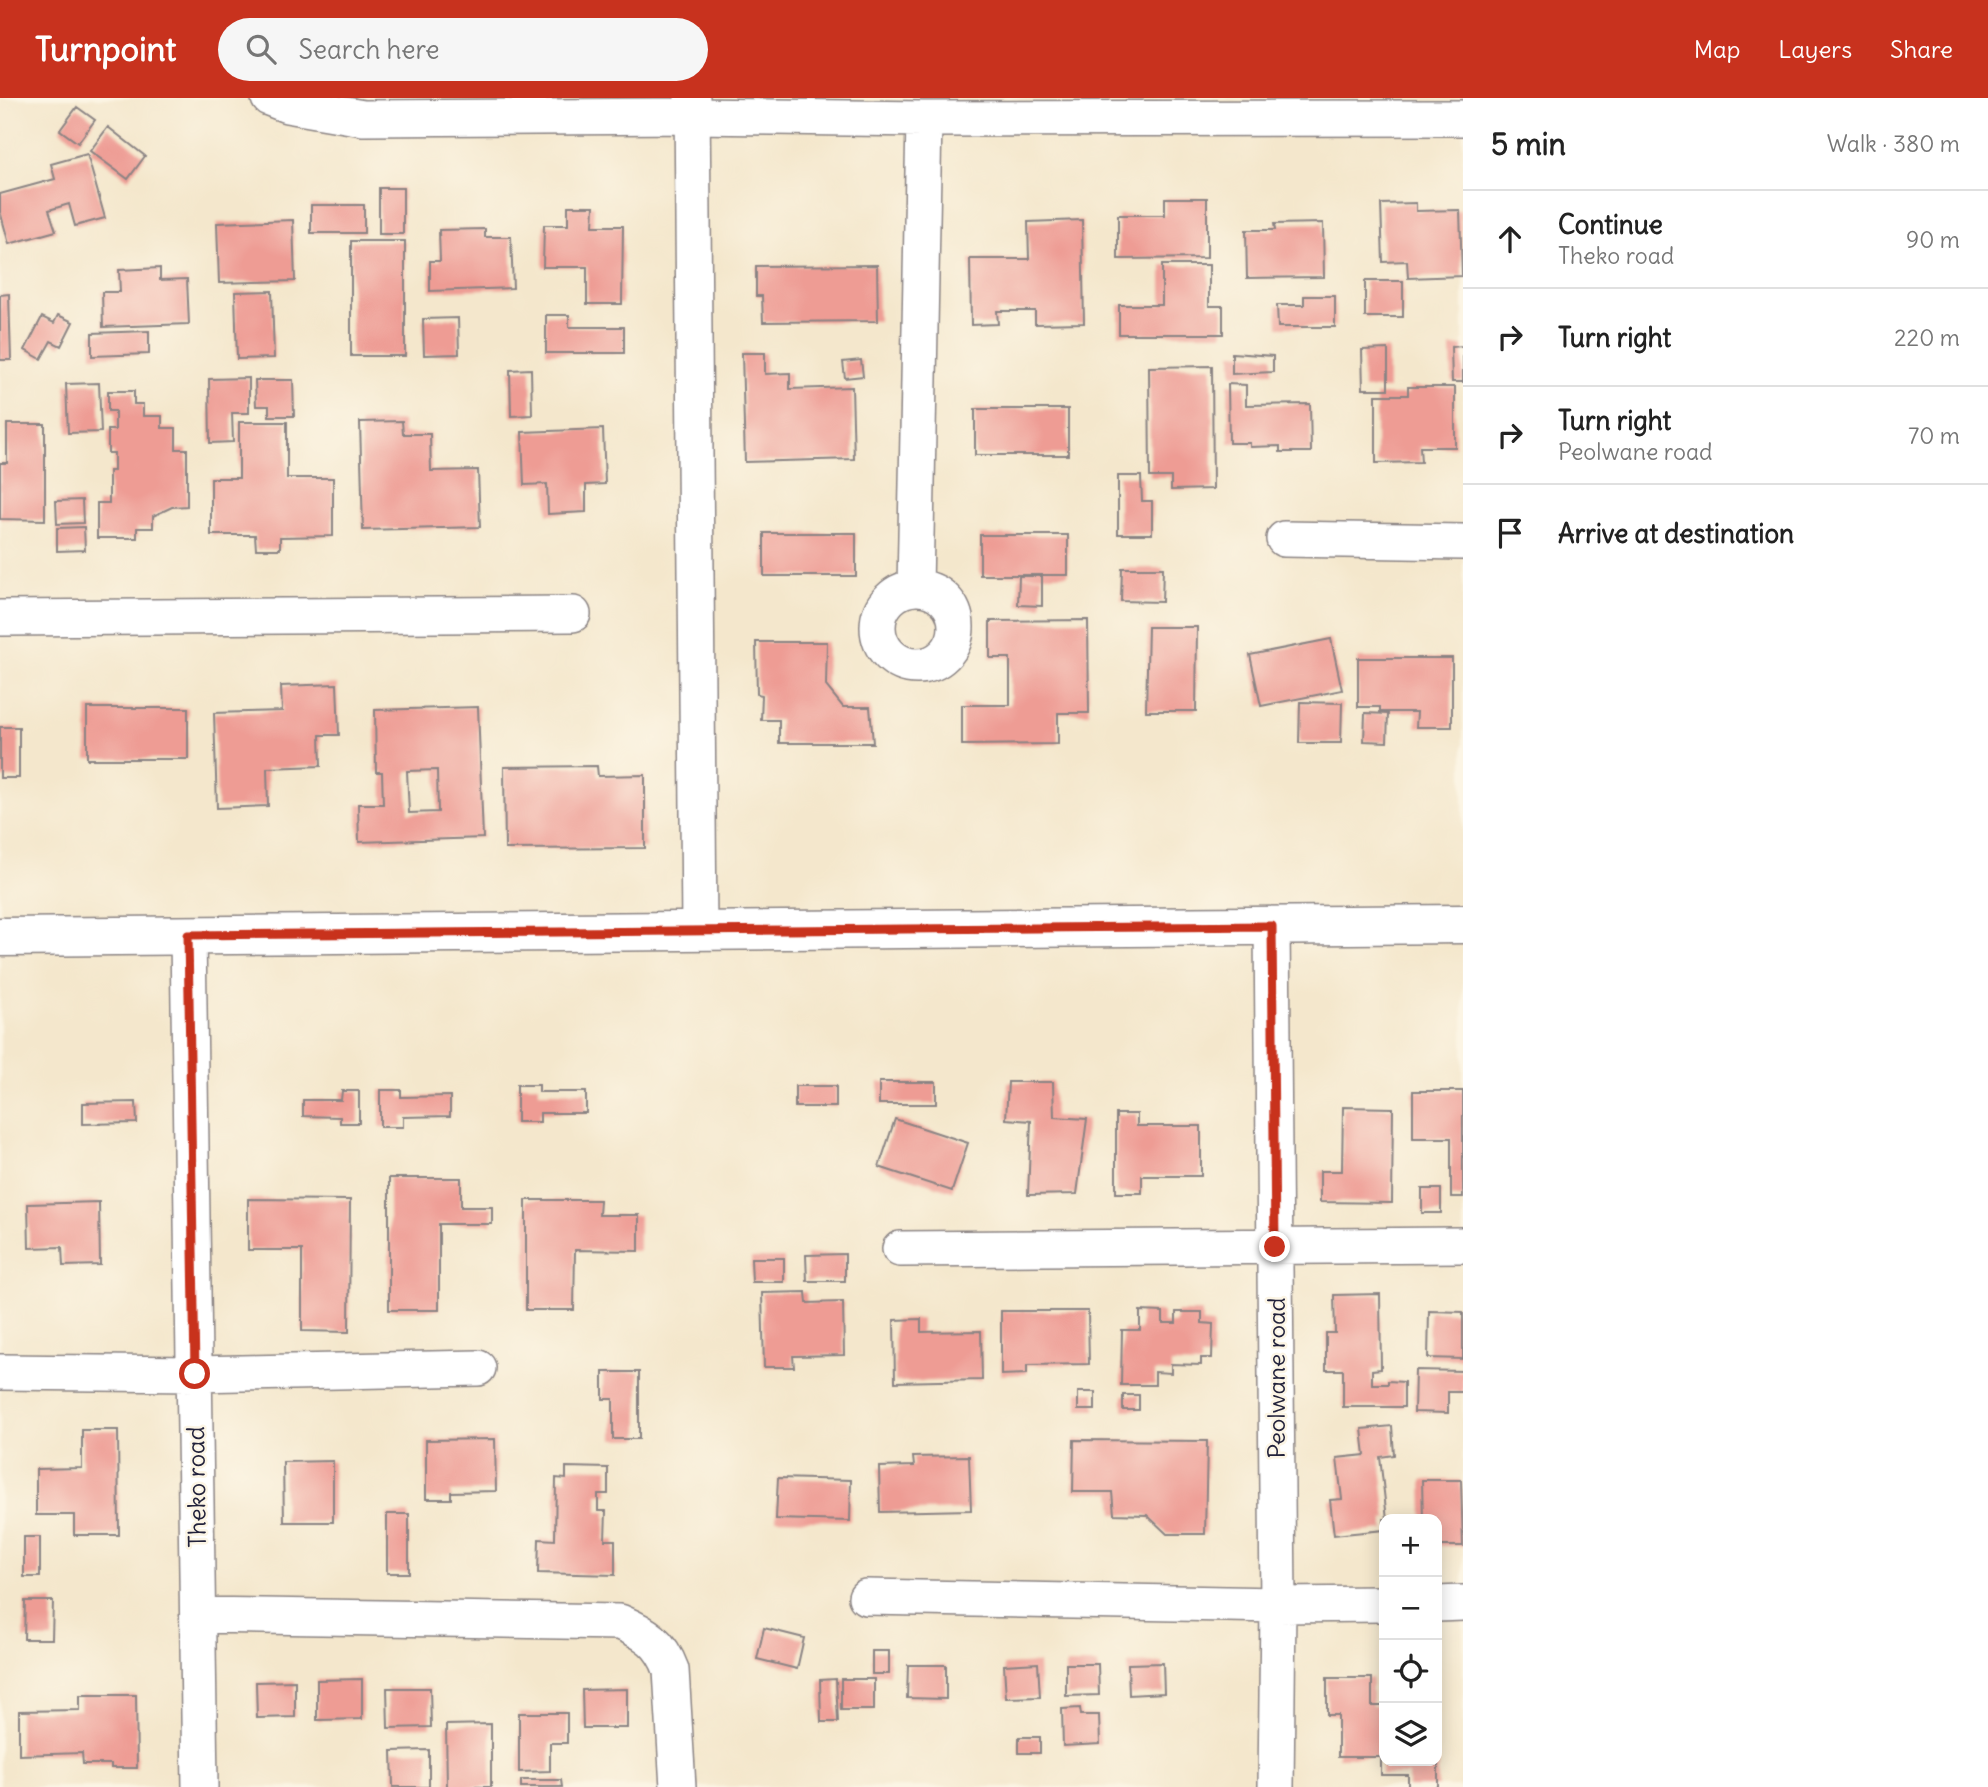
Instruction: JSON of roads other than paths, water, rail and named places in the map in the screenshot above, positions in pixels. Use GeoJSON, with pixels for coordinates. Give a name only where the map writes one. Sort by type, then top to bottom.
{"type":"FeatureCollection","features":[{"type":"Feature","properties":{"kind":"street"},"geometry":{"type":"LineString","coordinates":[[269,98],[288,105],[363,118],[692,107],[924,119],[1463,118]]}},
{"type":"Feature","properties":{"kind":"street"},"geometry":{"type":"LineString","coordinates":[[692,107],[699,931]]}},
{"type":"Feature","properties":{"kind":"street"},"geometry":{"type":"LineString","coordinates":[[915,588],[924,119]]}},
{"type":"Feature","properties":{"kind":"street"},"geometry":{"type":"LineString","coordinates":[[1284,539],[1463,542]]}},
{"type":"Feature","properties":{"kind":"street"},"geometry":{"type":"LineString","coordinates":[[0,618],[573,614]]}},
{"type":"Feature","properties":{"kind":"street"},"geometry":{"type":"LineString","coordinates":[[0,937],[1463,924]]}},
{"type":"Feature","properties":{"kind":"street","name":"Peolwane road"},"geometry":{"type":"LineString","coordinates":[[1272,926],[1278,1605],[1276,1787]]}},
{"type":"Feature","properties":{"kind":"street","name":"Theko road"},"geometry":{"type":"LineString","coordinates":[[188,935],[200,1787]]}},
{"type":"Feature","properties":{"kind":"street"},"geometry":{"type":"LineString","coordinates":[[900,1249],[1463,1245]]}},
{"type":"Feature","properties":{"kind":"street"},"geometry":{"type":"LineString","coordinates":[[0,1372],[195,1374],[478,1368]]}},
{"type":"Feature","properties":{"kind":"street"},"geometry":{"type":"LineString","coordinates":[[866,1597],[1278,1605],[1379,1604]]}},
{"type":"Feature","properties":{"kind":"street"},"geometry":{"type":"LineString","coordinates":[[1442,1604],[1463,1603]]}},
{"type":"Feature","properties":{"kind":"street"},"geometry":{"type":"LineString","coordinates":[[198,1615],[620,1622],[640,1630],[665,1652],[671,1670],[678,1787]]}}]}
